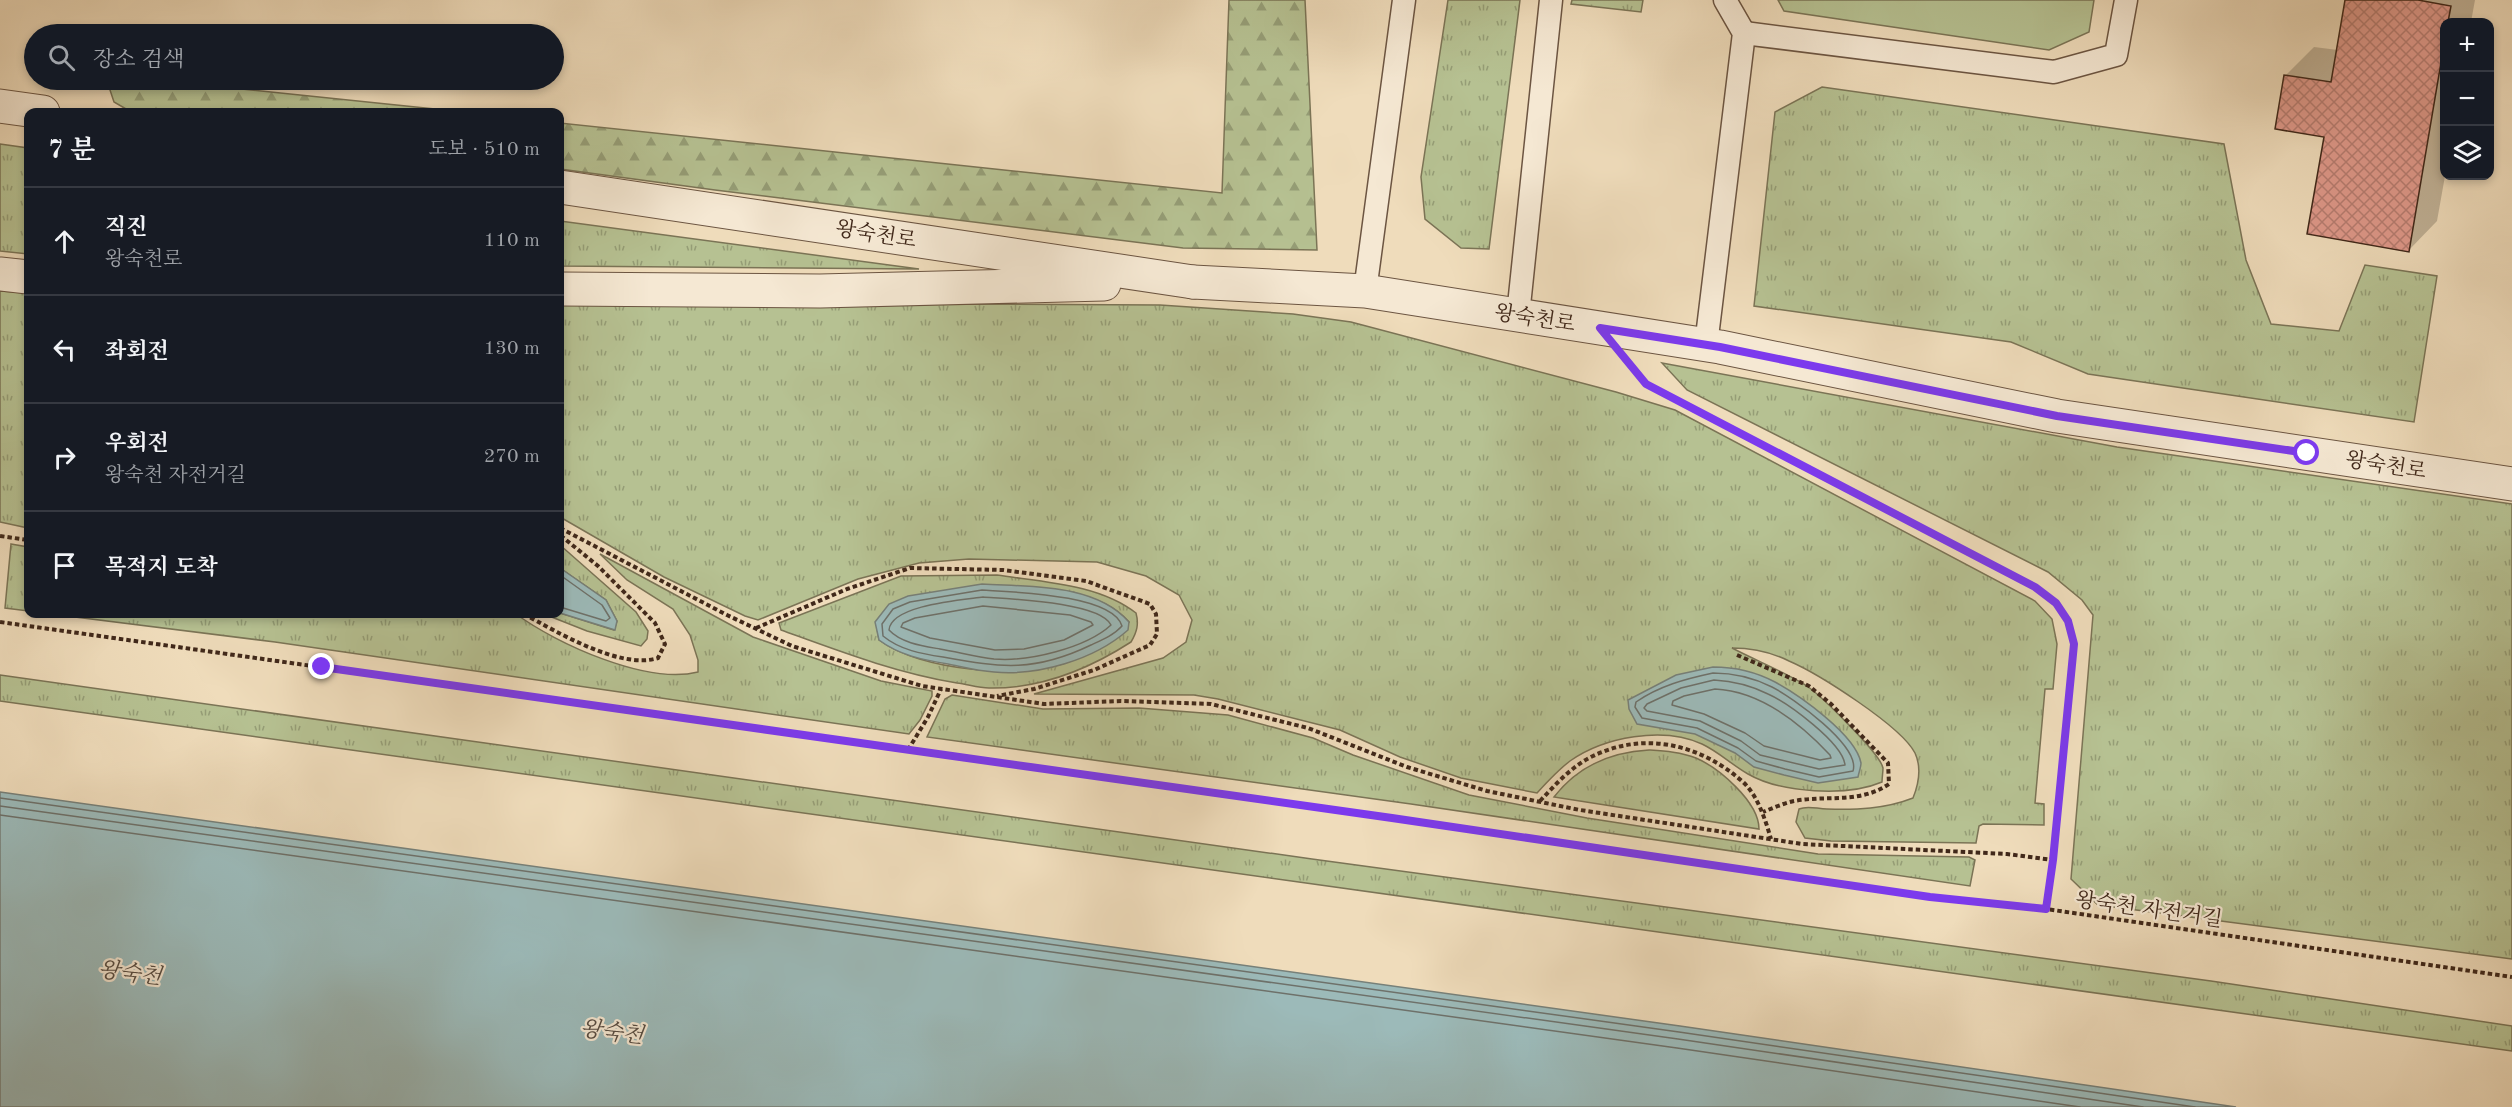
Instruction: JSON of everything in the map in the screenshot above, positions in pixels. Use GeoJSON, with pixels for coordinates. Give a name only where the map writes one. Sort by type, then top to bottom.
{"type":"FeatureCollection","features":[{"type":"Feature","properties":{"kind":"street"},"geometry":{"type":"LineString","coordinates":[[0,106],[24,109]]}},
{"type":"Feature","properties":{"kind":"street","name":"왕숙천로"},"geometry":{"type":"LineString","coordinates":[[564,188],[1193,282]]}},
{"type":"Feature","properties":{"kind":"street"},"geometry":{"type":"LineString","coordinates":[[0,274],[24,277]]}},
{"type":"Feature","properties":{"kind":"street","name":"왕숙천로"},"geometry":{"type":"LineString","coordinates":[[564,289],[820,291],[1193,282],[1365,291],[1706,345],[2057,416],[2512,484]]}},
{"type":"Feature","properties":{"kind":"lane"},"geometry":{"type":"LineString","coordinates":[[1365,291],[1404,0]]}},
{"type":"Feature","properties":{"kind":"lane"},"geometry":{"type":"LineString","coordinates":[[1518,315],[1551,0]]}},
{"type":"Feature","properties":{"kind":"lane"},"geometry":{"type":"LineString","coordinates":[[1706,345],[1744,33],[1725,0]]}},
{"type":"Feature","properties":{"kind":"lane"},"geometry":{"type":"LineString","coordinates":[[1744,33],[2054,72],[2116,55],[2126,0]]}},
{"type":"Feature","properties":{"kind":"path"},"geometry":{"type":"LineString","coordinates":[[1600,328],[1646,384],[1966,549],[2035,587],[2056,603],[2068,621],[2074,644],[2053,860],[2046,909]]}},
{"type":"Feature","properties":{"kind":"path"},"geometry":{"type":"LineString","coordinates":[[564,530],[792,646],[922,686],[1044,704],[1121,701],[1211,704],[1308,728],[1407,767],[1487,791],[1580,810],[1802,844],[1996,854],[2053,860]]}},
{"type":"Feature","properties":{"kind":"path"},"geometry":{"type":"LineString","coordinates":[[0,536],[24,539]]}},
{"type":"Feature","properties":{"kind":"path"},"geometry":{"type":"LineString","coordinates":[[532,618],[570,638],[612,655],[649,661],[658,658],[663,649],[665,644],[655,623],[598,566],[564,538]]}},
{"type":"Feature","properties":{"kind":"path"},"geometry":{"type":"LineString","coordinates":[[756,628],[847,589],[910,568],[1003,570],[1086,581],[1150,604],[1156,614],[1157,634],[1150,645],[1094,670],[1034,689],[992,697]]}},
{"type":"Feature","properties":{"kind":"path","name":"왕숙천 자전거길"},"geometry":{"type":"LineString","coordinates":[[0,622],[1392,818],[1930,897],[2046,909],[2512,977]]}},
{"type":"Feature","properties":{"kind":"path"},"geometry":{"type":"LineString","coordinates":[[1737,655],[1809,686],[1864,736],[1888,763],[1889,784],[1875,793],[1794,801],[1763,812]]}},
{"type":"Feature","properties":{"kind":"path"},"geometry":{"type":"LineString","coordinates":[[908,750],[928,717],[941,689]]}},
{"type":"Feature","properties":{"kind":"path"},"geometry":{"type":"LineString","coordinates":[[1540,801],[1568,772],[1591,757],[1629,744],[1654,741],[1676,746],[1708,758],[1744,782],[1763,812],[1771,839]]}},
{"type":"Feature","properties":{"kind":"green space"},"geometry":{"type":"Polygon","coordinates":[[[1229,0],[1305,0],[1317,250],[1183,248],[564,170],[564,123],[1222,193],[1229,0]]]}},
{"type":"Feature","properties":{"kind":"green space"},"geometry":{"type":"Polygon","coordinates":[[[1448,0],[1520,0],[1489,249],[1461,248],[1425,219],[1421,177],[1448,0]]]}},
{"type":"Feature","properties":{"kind":"green space"},"geometry":{"type":"Polygon","coordinates":[[[1572,0],[1643,0],[1641,12],[1571,4],[1572,0]]]}},
{"type":"Feature","properties":{"kind":"green space"},"geometry":{"type":"Polygon","coordinates":[[[1778,0],[2094,0],[2089,32],[2049,50],[1784,11],[1778,0]]]}},
{"type":"Feature","properties":{"kind":"green space"},"geometry":{"type":"Polygon","coordinates":[[[1822,87],[2224,144],[2246,260],[2271,324],[2339,331],[2365,265],[2437,276],[2414,422],[2088,374],[2011,342],[1754,306],[1775,112],[1822,87]]]}},
{"type":"Feature","properties":{"kind":"green space"},"geometry":{"type":"Polygon","coordinates":[[[110,90],[252,90],[426,108],[124,108],[114,102],[110,90]]]}},
{"type":"Feature","properties":{"kind":"green space"},"geometry":{"type":"Polygon","coordinates":[[[0,144],[24,147],[24,254],[0,251],[0,144]]]}},
{"type":"Feature","properties":{"kind":"green space"},"geometry":{"type":"Polygon","coordinates":[[[564,222],[919,269],[564,266],[564,222]]]}},
{"type":"Feature","properties":{"kind":"green space"},"geometry":{"type":"Polygon","coordinates":[[[0,291],[24,293],[24,527],[0,522],[0,291]]]}},
{"type":"Feature","properties":{"kind":"green space"},"geometry":{"type":"Polygon","coordinates":[[[564,302],[1160,305],[1293,314],[1351,322],[1616,392],[1675,410],[2035,601],[2052,619],[2057,644],[2053,689],[2045,689],[2035,803],[2044,804],[2044,825],[1983,824],[1979,826],[1976,843],[1831,841],[1805,838],[1796,822],[1799,809],[1809,807],[1870,808],[1913,798],[1919,776],[1917,759],[1907,742],[1894,729],[1858,702],[1802,668],[1775,655],[1754,650],[1732,648],[1789,676],[1814,692],[1872,750],[1883,768],[1882,782],[1851,790],[1796,789],[1748,774],[1702,744],[1687,739],[1652,735],[1616,740],[1584,753],[1561,768],[1537,793],[1461,778],[1400,757],[1340,730],[1218,699],[1194,695],[1034,694],[1163,658],[1186,642],[1192,620],[1179,595],[1146,576],[1097,562],[969,559],[919,563],[858,579],[758,620],[664,577],[564,519],[564,302]]]}},
{"type":"Feature","properties":{"kind":"green space"},"geometry":{"type":"Polygon","coordinates":[[[1662,363],[2117,447],[2512,504],[2512,959],[2098,905],[2071,879],[2093,615],[2082,600],[2048,572],[1687,390],[1662,363]]]}},
{"type":"Feature","properties":{"kind":"green space"},"geometry":{"type":"Polygon","coordinates":[[[11,544],[24,546],[24,610],[5,608],[11,544]]]}},
{"type":"Feature","properties":{"kind":"green space"},"geometry":{"type":"Polygon","coordinates":[[[564,549],[636,612],[648,631],[647,639],[641,646],[587,631],[554,618],[564,618],[564,614],[614,630],[617,621],[606,600],[564,571],[564,549]]]}},
{"type":"Feature","properties":{"kind":"green space"},"geometry":{"type":"Polygon","coordinates":[[[600,554],[753,637],[881,681],[932,691],[932,696],[920,720],[909,734],[275,642],[83,618],[522,618],[578,649],[629,667],[654,673],[698,672],[698,660],[690,635],[673,609],[627,580],[600,554]]]}},
{"type":"Feature","properties":{"kind":"green space"},"geometry":{"type":"Polygon","coordinates":[[[997,575],[1070,586],[1088,590],[1121,603],[1136,613],[1137,628],[1131,642],[1081,669],[1027,685],[989,688],[934,679],[890,667],[781,630],[779,623],[901,576],[997,575]],[[1075,593],[889,605],[876,622],[879,640],[897,651],[945,665],[1000,671],[1051,667],[1078,658],[1129,622],[1111,607],[1075,593]]]}},
{"type":"Feature","properties":{"kind":"green space"},"geometry":{"type":"Polygon","coordinates":[[[0,675],[1312,859],[2211,981],[2512,1026],[2512,1051],[0,701],[0,675]]]}},
{"type":"Feature","properties":{"kind":"green space"},"geometry":{"type":"Polygon","coordinates":[[[952,695],[1043,709],[1139,708],[1228,715],[1313,738],[1353,755],[1469,795],[1587,818],[1818,854],[1969,857],[1975,860],[1970,886],[1411,804],[927,737],[945,699],[952,695]]]}},
{"type":"Feature","properties":{"kind":"green space"},"geometry":{"type":"Polygon","coordinates":[[[1649,750],[1690,756],[1716,770],[1745,797],[1757,819],[1759,829],[1554,797],[1574,777],[1596,763],[1622,754],[1649,750]]]}},
{"type":"Feature","properties":{"kind":"water"},"geometry":{"type":"Polygon","coordinates":[[[564,571],[606,600],[617,621],[615,630],[564,614],[564,571]]]}},
{"type":"Feature","properties":{"kind":"water"},"geometry":{"type":"Polygon","coordinates":[[[982,584],[1060,589],[1080,594],[1115,609],[1129,622],[1128,630],[1114,641],[1082,658],[1047,668],[1011,673],[982,671],[920,659],[895,650],[879,640],[875,622],[889,604],[908,596],[982,584]]]}},
{"type":"Feature","properties":{"kind":"water"},"geometry":{"type":"Polygon","coordinates":[[[1713,667],[1737,669],[1760,675],[1785,688],[1811,706],[1838,728],[1857,752],[1861,763],[1858,777],[1818,783],[1784,775],[1754,767],[1735,753],[1695,734],[1637,724],[1629,709],[1628,700],[1676,675],[1713,667]]]}},
{"type":"Feature","properties":{"kind":"water","name":"왕숙천"},"geometry":{"type":"Polygon","coordinates":[[[0,792],[1680,1026],[2236,1107],[0,1107],[0,792]]]}},
{"type":"Feature","properties":{"kind":"building"},"geometry":{"type":"Polygon","coordinates":[[[2345,0],[2418,0],[2451,6],[2449,18],[2440,18],[2440,69],[2409,252],[2307,234],[2324,137],[2275,129],[2284,75],[2331,82],[2345,0]]]}},
{"type":"Feature","properties":{"kind":"route"},"geometry":{"type":"LineString","coordinates":[[322,667],[1392,818],[1930,897],[2046,909],[2053,860],[2074,644],[2068,621],[2056,603],[2035,587],[1956,544],[1646,384],[1600,328],[1720,347],[2057,416],[2307,453]]}}]}
